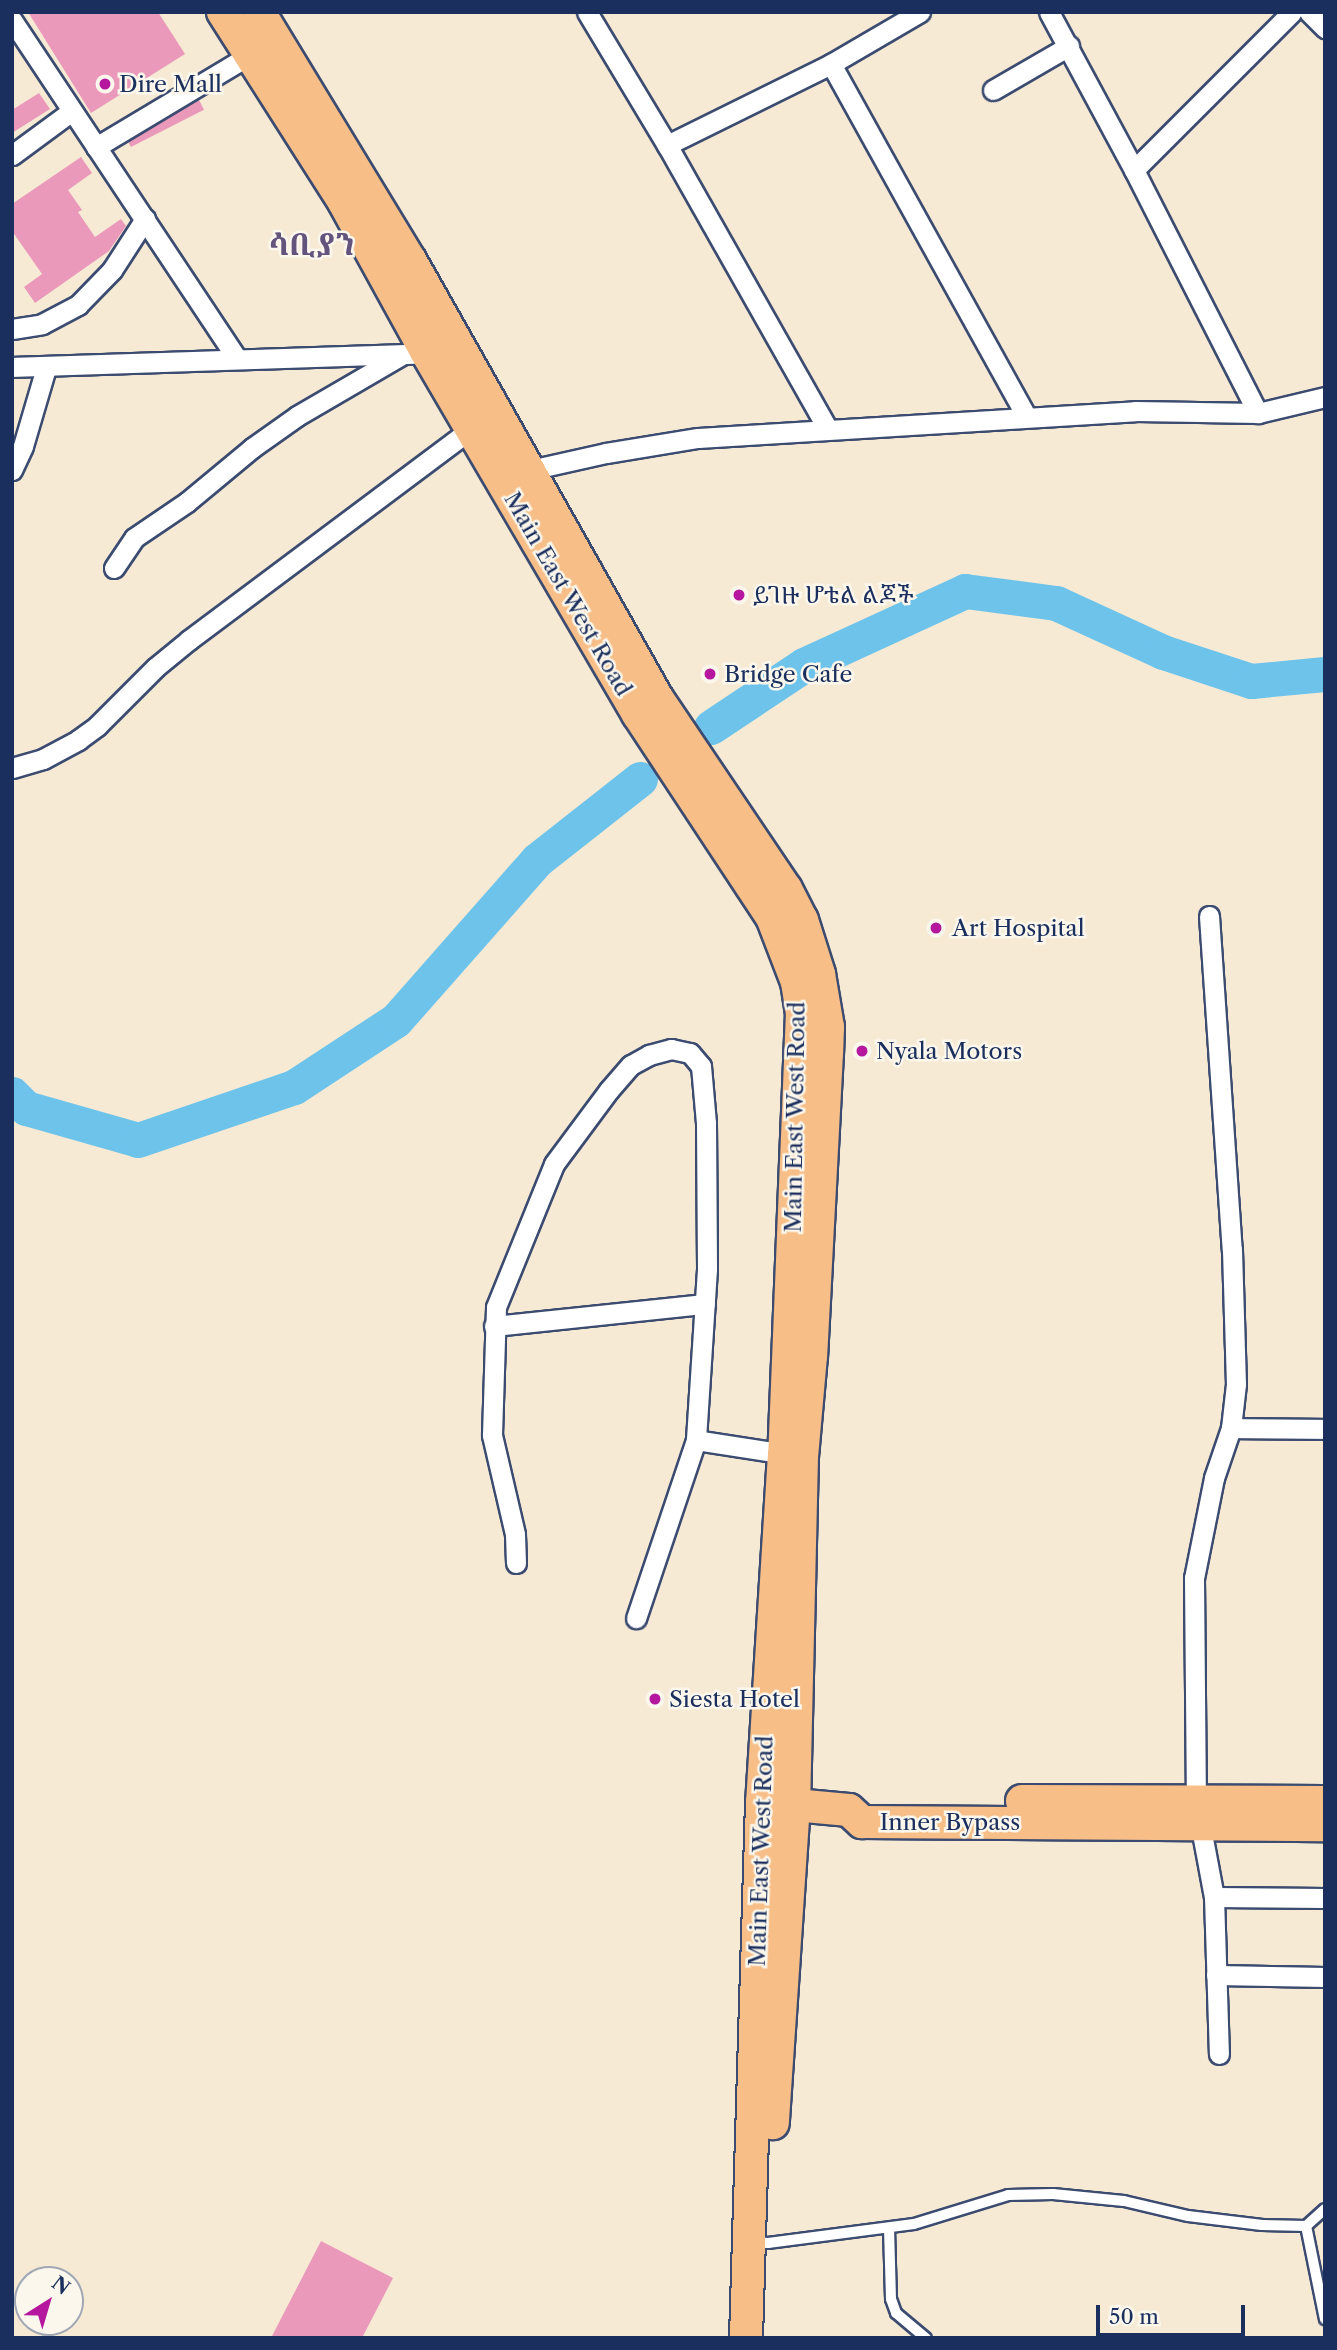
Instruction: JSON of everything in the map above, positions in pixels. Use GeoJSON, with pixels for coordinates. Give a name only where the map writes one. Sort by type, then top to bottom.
{"type":"FeatureCollection","features":[{"type":"Feature","properties":{"kind":"main road","name":"Main East West Road"},"geometry":{"type":"LineString","coordinates":[[223,12],[344,202],[415,354],[471,429],[513,474]]}},
{"type":"Feature","properties":{"kind":"main road","name":"Main East West Road"},"geometry":{"type":"LineString","coordinates":[[259,12],[410,260],[513,474],[648,706],[749,856],[786,888],[802,920],[819,974],[828,1027],[814,1052],[786,1592],[762,1802],[759,2242],[764,2338]]}},
{"type":"Feature","properties":{"kind":"main road","name":"Main East West Road"},"geometry":{"type":"LineString","coordinates":[[746,2338],[759,2242],[794,1804],[786,1592]]}},
{"type":"Feature","properties":{"kind":"main road","name":"Inner Bypass"},"geometry":{"type":"LineString","coordinates":[[762,1802],[849,1810],[862,1822],[1198,1813],[1325,1802]]}},
{"type":"Feature","properties":{"kind":"main road","name":"Inner Bypass"},"geometry":{"type":"LineString","coordinates":[[1198,1813],[1325,1825]]}},
{"type":"Feature","properties":{"kind":"street"},"geometry":{"type":"LineString","coordinates":[[587,12],[667,145],[828,429]]}},
{"type":"Feature","properties":{"kind":"street"},"geometry":{"type":"LineString","coordinates":[[667,145],[831,64],[920,12]]}},
{"type":"Feature","properties":{"kind":"street"},"geometry":{"type":"LineString","coordinates":[[1049,12],[1134,170],[1258,413]]}},
{"type":"Feature","properties":{"kind":"street"},"geometry":{"type":"LineString","coordinates":[[1134,170],[1292,12]]}},
{"type":"Feature","properties":{"kind":"street"},"geometry":{"type":"LineString","coordinates":[[1309,12],[1325,28]]}},
{"type":"Feature","properties":{"kind":"street"},"geometry":{"type":"LineString","coordinates":[[12,20],[237,359]]}},
{"type":"Feature","properties":{"kind":"street"},"geometry":{"type":"LineString","coordinates":[[96,147],[277,39]]}},
{"type":"Feature","properties":{"kind":"street"},"geometry":{"type":"LineString","coordinates":[[993,90],[1069,46]]}},
{"type":"Feature","properties":{"kind":"street"},"geometry":{"type":"LineString","coordinates":[[831,64],[1026,416]]}},
{"type":"Feature","properties":{"kind":"street"},"geometry":{"type":"LineString","coordinates":[[12,155],[72,111]]}},
{"type":"Feature","properties":{"kind":"street"},"geometry":{"type":"LineString","coordinates":[[12,329],[42,324],[78,305],[113,270],[145,219]]}},
{"type":"Feature","properties":{"kind":"street"},"geometry":{"type":"LineString","coordinates":[[12,367],[46,368],[325,354],[415,354]]}},
{"type":"Feature","properties":{"kind":"street"},"geometry":{"type":"LineString","coordinates":[[114,568],[120,554],[134,538],[187,502],[252,448],[297,416],[415,354]]}},
{"type":"Feature","properties":{"kind":"street"},"geometry":{"type":"LineString","coordinates":[[12,470],[23,446],[46,368]]}},
{"type":"Feature","properties":{"kind":"street"},"geometry":{"type":"LineString","coordinates":[[513,474],[606,453],[698,438],[1135,411],[1258,413],[1325,397]]}},
{"type":"Feature","properties":{"kind":"street"},"geometry":{"type":"LineString","coordinates":[[12,768],[43,759],[97,726],[156,667],[189,640],[471,429]]}},
{"type":"Feature","properties":{"kind":"street"},"geometry":{"type":"LineString","coordinates":[[1209,916],[1232,1250],[1236,1384],[1231,1428],[1214,1478],[1194,1578],[1198,1813],[1214,1897],[1219,2054]]}},
{"type":"Feature","properties":{"kind":"street"},"geometry":{"type":"LineString","coordinates":[[516,1563],[515,1534],[492,1435],[496,1307],[554,1164],[631,1065],[649,1055],[671,1049],[690,1053],[701,1066],[706,1123],[705,1304],[696,1440],[636,1618]]}},
{"type":"Feature","properties":{"kind":"street"},"geometry":{"type":"LineString","coordinates":[[494,1326],[705,1304]]}},
{"type":"Feature","properties":{"kind":"street"},"geometry":{"type":"LineString","coordinates":[[1231,1428],[1325,1429]]}},
{"type":"Feature","properties":{"kind":"street"},"geometry":{"type":"LineString","coordinates":[[696,1440],[793,1455]]}},
{"type":"Feature","properties":{"kind":"street"},"geometry":{"type":"LineString","coordinates":[[1214,1897],[1325,1898]]}},
{"type":"Feature","properties":{"kind":"street"},"geometry":{"type":"LineString","coordinates":[[1216,1975],[1325,1977]]}},
{"type":"Feature","properties":{"kind":"lane"},"geometry":{"type":"LineString","coordinates":[[759,2242],[914,2224],[1008,2195],[1053,2194],[1124,2201],[1188,2216],[1306,2226],[1325,2209]]}},
{"type":"Feature","properties":{"kind":"lane"},"geometry":{"type":"LineString","coordinates":[[1306,2226],[1325,2319]]}},
{"type":"Feature","properties":{"kind":"lane"},"geometry":{"type":"LineString","coordinates":[[889,2228],[891,2299],[896,2313],[926,2338]]}},
{"type":"Feature","properties":{"kind":"building","name":"Dire Mall"},"geometry":{"type":"Polygon","coordinates":[[[28,12],[158,12],[185,54],[91,113],[28,12]]]}},
{"type":"Feature","properties":{"kind":"building"},"geometry":{"type":"Polygon","coordinates":[[[39,93],[50,109],[12,133],[12,110],[39,93]]]}},
{"type":"Feature","properties":{"kind":"building"},"geometry":{"type":"Polygon","coordinates":[[[199,100],[204,110],[131,147],[126,137],[199,100]]]}},
{"type":"Feature","properties":{"kind":"building"},"geometry":{"type":"Polygon","coordinates":[[[81,157],[92,173],[68,190],[82,210],[78,212],[95,237],[121,219],[126,226],[109,251],[35,303],[24,287],[42,274],[12,231],[12,204],[81,157]]]}},
{"type":"Feature","properties":{"kind":"building"},"geometry":{"type":"Polygon","coordinates":[[[321,2241],[393,2278],[362,2338],[271,2338],[321,2241]]]}},
{"type":"Feature","properties":{"kind":"waterway"},"geometry":{"type":"LineString","coordinates":[[711,727],[804,665],[965,591],[1056,603],[1163,652],[1251,681],[1325,674]]}},
{"type":"Feature","properties":{"kind":"waterway"},"geometry":{"type":"LineString","coordinates":[[12,1094],[26,1108],[138,1140],[294,1087],[396,1020],[537,860],[640,779]]}},
{"type":"Feature","properties":{"kind":"place","name":"Dire Mall"},"geometry":{"type":"Point","coordinates":[105,84]}},
{"type":"Feature","properties":{"kind":"place","name":"ይገዙ ሆቴል ልጆች"},"geometry":{"type":"Point","coordinates":[739,595]}},
{"type":"Feature","properties":{"kind":"place","name":"Bridge Cafe"},"geometry":{"type":"Point","coordinates":[710,674]}},
{"type":"Feature","properties":{"kind":"place","name":"Art Hospital"},"geometry":{"type":"Point","coordinates":[936,928]}},
{"type":"Feature","properties":{"kind":"place","name":"Nyala Motors"},"geometry":{"type":"Point","coordinates":[862,1051]}},
{"type":"Feature","properties":{"kind":"place","name":"Siesta Hotel"},"geometry":{"type":"Point","coordinates":[655,1699]}},
{"type":"Feature","properties":{"kind":"district","name":"ሳቢያን"},"geometry":{"type":"Point","coordinates":[312,245]}}]}
